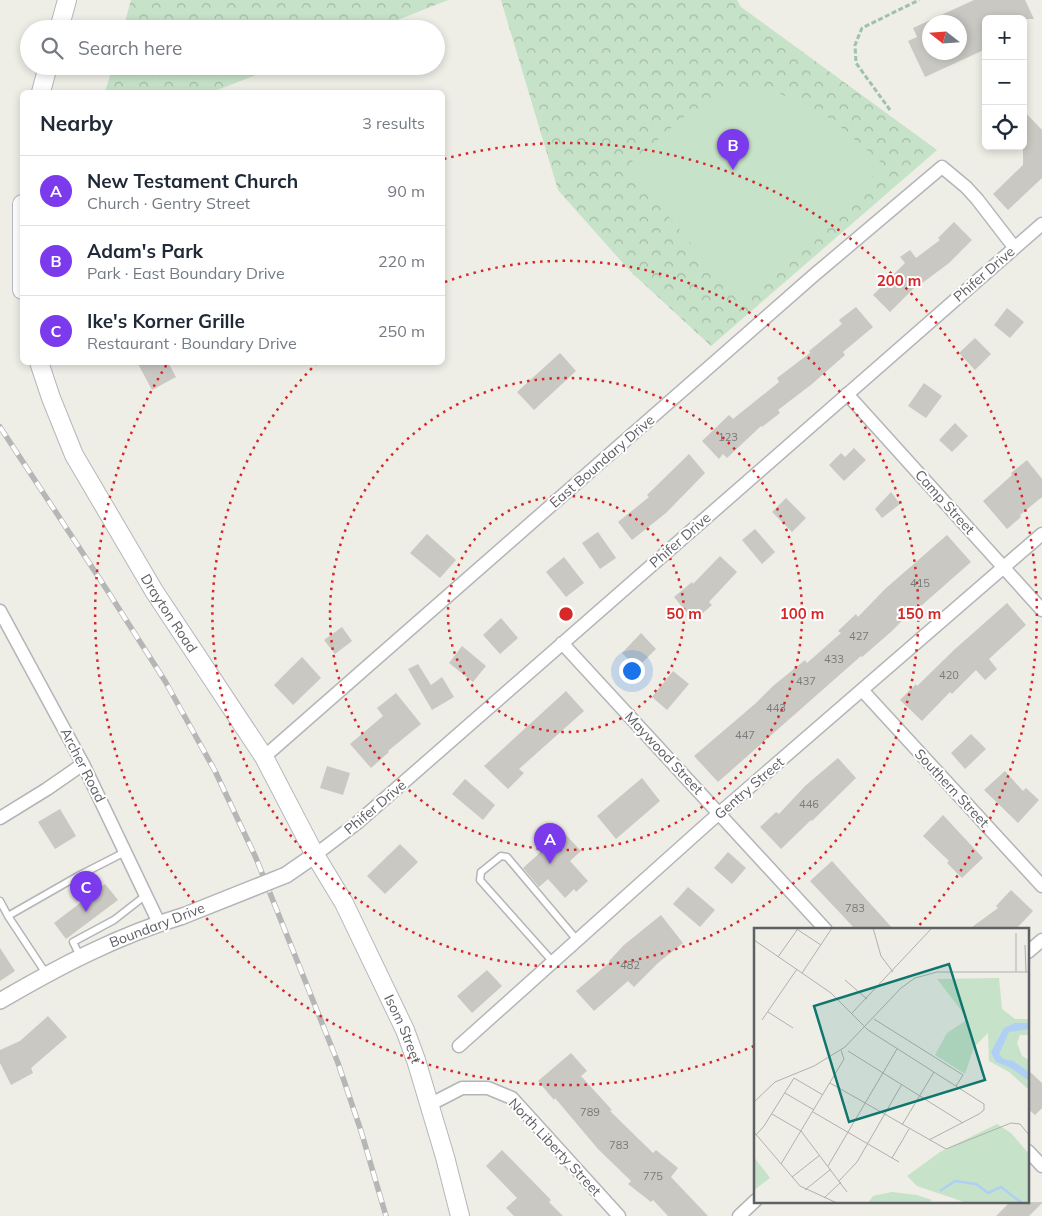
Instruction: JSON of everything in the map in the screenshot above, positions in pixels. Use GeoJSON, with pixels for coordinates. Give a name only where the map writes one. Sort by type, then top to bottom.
{"type":"FeatureCollection","features":[{"type":"Feature","properties":{"kind":"main road"},"geometry":{"type":"LineString","coordinates":[[61,20],[67,0]]}},
{"type":"Feature","properties":{"kind":"main road"},"geometry":{"type":"LineString","coordinates":[[42,90],[46,75]]}},
{"type":"Feature","properties":{"kind":"main road","name":"Drayton Road"},"geometry":{"type":"LineString","coordinates":[[40,365],[74,455],[154,591],[264,758],[316,854]]}},
{"type":"Feature","properties":{"kind":"main road","name":"Isom Street"},"geometry":{"type":"LineString","coordinates":[[316,854],[344,903],[405,1030],[420,1069],[460,1216]]}},
{"type":"Feature","properties":{"kind":"street","name":"East Boundary Drive"},"geometry":{"type":"LineString","coordinates":[[264,758],[813,276],[942,167],[977,199],[1014,247]]}},
{"type":"Feature","properties":{"kind":"street","name":"Phifer Drive"},"geometry":{"type":"LineString","coordinates":[[316,854],[357,823],[1042,224]]}},
{"type":"Feature","properties":{"kind":"street","name":"Camp Street"},"geometry":{"type":"LineString","coordinates":[[847,394],[1042,610]]}},
{"type":"Feature","properties":{"kind":"street","name":"Gentry Street"},"geometry":{"type":"LineString","coordinates":[[460,1046],[720,813],[1042,534]]}},
{"type":"Feature","properties":{"kind":"street","name":"Archer Road"},"geometry":{"type":"LineString","coordinates":[[0,611],[83,764],[159,923]]}},
{"type":"Feature","properties":{"kind":"street","name":"Maywood Street"},"geometry":{"type":"LineString","coordinates":[[562,643],[824,928]]}},
{"type":"Feature","properties":{"kind":"street","name":"Southern Street"},"geometry":{"type":"LineString","coordinates":[[862,690],[1042,886]]}},
{"type":"Feature","properties":{"kind":"street"},"geometry":{"type":"LineString","coordinates":[[0,818],[83,764]]}},
{"type":"Feature","properties":{"kind":"street","name":"Boundary Drive"},"geometry":{"type":"LineString","coordinates":[[0,1001],[111,942],[286,875],[316,854]]}},
{"type":"Feature","properties":{"kind":"street"},"geometry":{"type":"LineString","coordinates":[[1030,950],[1042,940]]}},
{"type":"Feature","properties":{"kind":"street","name":"North Liberty Street"},"geometry":{"type":"LineString","coordinates":[[429,1105],[462,1088],[488,1088],[512,1098],[619,1216]]}},
{"type":"Feature","properties":{"kind":"street"},"geometry":{"type":"LineString","coordinates":[[1030,1153],[1042,1166]]}},
{"type":"Feature","properties":{"kind":"street"},"geometry":{"type":"LineString","coordinates":[[739,1216],[754,1202]]}},
{"type":"Feature","properties":{"kind":"lane"},"geometry":{"type":"LineString","coordinates":[[8,916],[125,852]]}},
{"type":"Feature","properties":{"kind":"lane"},"geometry":{"type":"LineString","coordinates":[[553,962],[480,880],[481,872],[501,856],[506,857],[577,940]]}},
{"type":"Feature","properties":{"kind":"lane"},"geometry":{"type":"LineString","coordinates":[[81,957],[73,942],[114,920],[146,895]]}},
{"type":"Feature","properties":{"kind":"lane"},"geometry":{"type":"LineString","coordinates":[[0,902],[47,975]]}},
{"type":"Feature","properties":{"kind":"path"},"geometry":{"type":"LineString","coordinates":[[890,110],[856,62],[855,45],[862,28],[919,0]]}},
{"type":"Feature","properties":{"kind":"green space"},"geometry":{"type":"Polygon","coordinates":[[[131,0],[448,0],[398,20],[125,20],[131,0]]]}},
{"type":"Feature","properties":{"kind":"green space"},"geometry":{"type":"Polygon","coordinates":[[[501,0],[737,0],[741,7],[937,150],[711,346],[630,271],[558,190],[501,0]]]}},
{"type":"Feature","properties":{"kind":"green space"},"geometry":{"type":"Polygon","coordinates":[[[110,75],[256,75],[217,90],[106,90],[110,75]]]}},
{"type":"Feature","properties":{"kind":"green space"},"geometry":{"type":"Polygon","coordinates":[[[769,88],[831,119],[884,165],[740,303],[627,166],[685,116],[724,92],[769,88]]]}},
{"type":"Feature","properties":{"kind":"building"},"geometry":{"type":"Polygon","coordinates":[[[974,0],[1025,0],[1034,19],[1027,19],[1027,15],[982,15],[982,51],[967,58],[967,15],[941,15],[974,0]]]}},
{"type":"Feature","properties":{"kind":"building"},"geometry":{"type":"Polygon","coordinates":[[[922,24],[922,60],[962,60],[925,77],[908,41],[917,37],[913,28],[922,24]]]}},
{"type":"Feature","properties":{"kind":"building"},"geometry":{"type":"Polygon","coordinates":[[[1027,114],[1042,130],[1042,178],[1008,210],[993,194],[1023,165],[1023,150],[1027,150],[1027,114]]]}},
{"type":"Feature","properties":{"kind":"building"},"geometry":{"type":"Polygon","coordinates":[[[954,222],[972,240],[949,263],[921,284],[920,282],[890,312],[873,295],[905,263],[900,257],[910,250],[916,258],[940,240],[938,238],[954,222]]]}},
{"type":"Feature","properties":{"kind":"building"},"geometry":{"type":"Polygon","coordinates":[[[856,307],[873,327],[843,352],[845,355],[812,384],[778,410],[780,413],[761,426],[727,458],[723,454],[719,459],[702,441],[729,415],[733,419],[779,382],[777,378],[810,353],[809,351],[842,324],[839,320],[856,307]]]}},
{"type":"Feature","properties":{"kind":"building"},"geometry":{"type":"Polygon","coordinates":[[[1007,308],[1024,322],[1010,338],[994,325],[1007,308]]]}},
{"type":"Feature","properties":{"kind":"building"},"geometry":{"type":"Polygon","coordinates":[[[975,338],[991,354],[975,370],[959,353],[975,338]]]}},
{"type":"Feature","properties":{"kind":"building"},"geometry":{"type":"Polygon","coordinates":[[[560,353],[576,371],[534,410],[517,392],[560,353]]]}},
{"type":"Feature","properties":{"kind":"building"},"geometry":{"type":"Polygon","coordinates":[[[139,365],[170,365],[176,377],[152,390],[139,365]]]}},
{"type":"Feature","properties":{"kind":"building"},"geometry":{"type":"Polygon","coordinates":[[[924,383],[942,396],[926,418],[908,406],[924,383]]]}},
{"type":"Feature","properties":{"kind":"building"},"geometry":{"type":"Polygon","coordinates":[[[955,423],[968,436],[952,452],[939,440],[955,423]]]}},
{"type":"Feature","properties":{"kind":"building"},"geometry":{"type":"Polygon","coordinates":[[[854,448],[866,460],[844,481],[829,465],[841,453],[845,457],[854,448]]]}},
{"type":"Feature","properties":{"kind":"building"},"geometry":{"type":"Polygon","coordinates":[[[689,454],[705,473],[666,513],[632,540],[618,522],[649,497],[647,495],[689,454]]]}},
{"type":"Feature","properties":{"kind":"building"},"geometry":{"type":"Polygon","coordinates":[[[1027,460],[1042,479],[1042,497],[1020,515],[1021,517],[1007,529],[983,501],[1027,460]]]}},
{"type":"Feature","properties":{"kind":"building"},"geometry":{"type":"Polygon","coordinates":[[[891,492],[900,504],[882,518],[875,509],[891,492]]]}},
{"type":"Feature","properties":{"kind":"building"},"geometry":{"type":"Polygon","coordinates":[[[786,498],[806,518],[792,532],[772,512],[786,498]]]}},
{"type":"Feature","properties":{"kind":"building"},"geometry":{"type":"Polygon","coordinates":[[[755,529],[775,552],[762,564],[742,540],[755,529]]]}},
{"type":"Feature","properties":{"kind":"building"},"geometry":{"type":"Polygon","coordinates":[[[598,532],[616,558],[600,569],[582,543],[598,532]]]}},
{"type":"Feature","properties":{"kind":"building"},"geometry":{"type":"Polygon","coordinates":[[[427,534],[456,560],[440,578],[410,553],[427,534]]]}},
{"type":"Feature","properties":{"kind":"building"},"geometry":{"type":"Polygon","coordinates":[[[947,535],[971,562],[921,606],[919,603],[892,631],[718,782],[694,756],[773,686],[805,660],[807,663],[841,633],[838,631],[856,614],[858,617],[885,589],[947,535]]]}},
{"type":"Feature","properties":{"kind":"building"},"geometry":{"type":"Polygon","coordinates":[[[720,556],[737,572],[709,602],[712,605],[694,621],[674,597],[692,582],[693,584],[720,556]]]}},
{"type":"Feature","properties":{"kind":"building"},"geometry":{"type":"Polygon","coordinates":[[[564,557],[584,583],[566,597],[546,572],[564,557]]]}},
{"type":"Feature","properties":{"kind":"building"},"geometry":{"type":"Polygon","coordinates":[[[1007,603],[1026,625],[989,659],[997,669],[985,680],[976,670],[952,694],[950,692],[922,721],[900,700],[1007,603]]]}},
{"type":"Feature","properties":{"kind":"building"},"geometry":{"type":"Polygon","coordinates":[[[501,618],[518,638],[500,654],[483,635],[501,618]]]}},
{"type":"Feature","properties":{"kind":"building"},"geometry":{"type":"Polygon","coordinates":[[[342,627],[352,641],[335,654],[324,640],[342,627]]]}},
{"type":"Feature","properties":{"kind":"building"},"geometry":{"type":"Polygon","coordinates":[[[641,633],[656,649],[637,668],[622,653],[641,633]]]}},
{"type":"Feature","properties":{"kind":"building"},"geometry":{"type":"Polygon","coordinates":[[[462,646],[486,666],[473,682],[449,663],[462,646]]]}},
{"type":"Feature","properties":{"kind":"building"},"geometry":{"type":"Polygon","coordinates":[[[302,657],[321,678],[293,705],[274,685],[302,657]]]}},
{"type":"Feature","properties":{"kind":"building"},"geometry":{"type":"Polygon","coordinates":[[[418,664],[431,685],[442,677],[454,697],[432,710],[408,669],[418,664]]]}},
{"type":"Feature","properties":{"kind":"building"},"geometry":{"type":"Polygon","coordinates":[[[673,671],[689,684],[667,710],[652,697],[673,671]]]}},
{"type":"Feature","properties":{"kind":"building"},"geometry":{"type":"Polygon","coordinates":[[[566,691],[584,711],[519,769],[524,773],[508,789],[484,766],[566,691]]]}},
{"type":"Feature","properties":{"kind":"building"},"geometry":{"type":"Polygon","coordinates":[[[396,693],[421,724],[388,751],[371,768],[350,744],[383,716],[377,708],[396,693]]]}},
{"type":"Feature","properties":{"kind":"building"},"geometry":{"type":"Polygon","coordinates":[[[971,734],[986,749],[965,769],[951,753],[971,734]]]}},
{"type":"Feature","properties":{"kind":"building"},"geometry":{"type":"Polygon","coordinates":[[[838,758],[856,778],[781,849],[760,827],[776,812],[779,814],[805,786],[838,758]]]}},
{"type":"Feature","properties":{"kind":"building"},"geometry":{"type":"Polygon","coordinates":[[[327,766],[350,773],[343,795],[320,788],[327,766]]]}},
{"type":"Feature","properties":{"kind":"building"},"geometry":{"type":"Polygon","coordinates":[[[1005,771],[1023,791],[1026,788],[1039,800],[1018,823],[984,790],[1005,771]]]}},
{"type":"Feature","properties":{"kind":"building"},"geometry":{"type":"Polygon","coordinates":[[[642,778],[660,801],[616,839],[597,816],[642,778]]]}},
{"type":"Feature","properties":{"kind":"building"},"geometry":{"type":"Polygon","coordinates":[[[465,779],[495,805],[483,820],[452,794],[465,779]]]}},
{"type":"Feature","properties":{"kind":"building"},"geometry":{"type":"Polygon","coordinates":[[[60,809],[76,836],[55,849],[38,822],[60,809]]]}},
{"type":"Feature","properties":{"kind":"building"},"geometry":{"type":"Polygon","coordinates":[[[943,815],[983,858],[962,878],[947,863],[949,861],[923,836],[943,815]]]}},
{"type":"Feature","properties":{"kind":"building"},"geometry":{"type":"Polygon","coordinates":[[[563,832],[581,851],[570,861],[588,881],[576,892],[574,889],[565,898],[548,879],[539,887],[523,868],[563,832]]]}},
{"type":"Feature","properties":{"kind":"building"},"geometry":{"type":"Polygon","coordinates":[[[400,844],[418,862],[385,894],[367,876],[400,844]]]}},
{"type":"Feature","properties":{"kind":"building"},"geometry":{"type":"Polygon","coordinates":[[[728,852],[746,868],[732,884],[714,868],[728,852]]]}},
{"type":"Feature","properties":{"kind":"building"},"geometry":{"type":"Polygon","coordinates":[[[832,861],[892,928],[854,928],[810,881],[832,861]]]}},
{"type":"Feature","properties":{"kind":"building"},"geometry":{"type":"Polygon","coordinates":[[[105,884],[118,900],[66,939],[54,923],[105,884]]]}},
{"type":"Feature","properties":{"kind":"building"},"geometry":{"type":"Polygon","coordinates":[[[688,887],[715,910],[700,927],[673,904],[688,887]]]}},
{"type":"Feature","properties":{"kind":"building"},"geometry":{"type":"Polygon","coordinates":[[[1011,890],[1033,911],[1017,928],[971,928],[998,908],[996,906],[1011,890]]]}},
{"type":"Feature","properties":{"kind":"building"},"geometry":{"type":"Polygon","coordinates":[[[661,915],[683,943],[658,963],[634,987],[628,981],[594,1011],[576,991],[610,962],[624,945],[661,915]]]}},
{"type":"Feature","properties":{"kind":"building"},"geometry":{"type":"Polygon","coordinates":[[[0,948],[15,971],[0,981],[0,948]]]}},
{"type":"Feature","properties":{"kind":"building"},"geometry":{"type":"Polygon","coordinates":[[[487,970],[502,986],[472,1013],[457,996],[487,970]]]}},
{"type":"Feature","properties":{"kind":"building"},"geometry":{"type":"Polygon","coordinates":[[[48,1016],[67,1037],[31,1068],[33,1073],[11,1085],[0,1063],[0,1050],[20,1041],[48,1016]]]}},
{"type":"Feature","properties":{"kind":"building"},"geometry":{"type":"Polygon","coordinates":[[[571,1053],[587,1071],[581,1076],[612,1110],[610,1111],[653,1153],[656,1150],[678,1168],[671,1177],[708,1216],[668,1216],[653,1200],[651,1202],[628,1184],[631,1181],[598,1149],[538,1081],[571,1053]]]}},
{"type":"Feature","properties":{"kind":"building"},"geometry":{"type":"Polygon","coordinates":[[[1030,1072],[1042,1083],[1042,1108],[1035,1115],[1030,1111],[1030,1072]]]}},
{"type":"Feature","properties":{"kind":"building"},"geometry":{"type":"Polygon","coordinates":[[[502,1150],[551,1200],[549,1202],[563,1216],[514,1216],[506,1208],[517,1198],[486,1166],[502,1150]]]}},
{"type":"Feature","properties":{"kind":"building"},"geometry":{"type":"Polygon","coordinates":[[[1042,1202],[1029,1216],[996,1216],[1008,1204],[1042,1202]]]}},
{"type":"Feature","properties":{"kind":"railway"},"geometry":{"type":"LineString","coordinates":[[0,427],[165,681],[215,771],[256,858],[338,1063],[361,1131],[386,1216]]}},
{"type":"Feature","properties":{"kind":"place","name":"Adam's Park"},"geometry":{"type":"Point","coordinates":[733,170]}},
{"type":"Feature","properties":{"kind":"place","name":"New Testament Church"},"geometry":{"type":"Point","coordinates":[550,864]}},
{"type":"Feature","properties":{"kind":"place","name":"Ike's Korner Grille"},"geometry":{"type":"Point","coordinates":[86,912]}}]}
